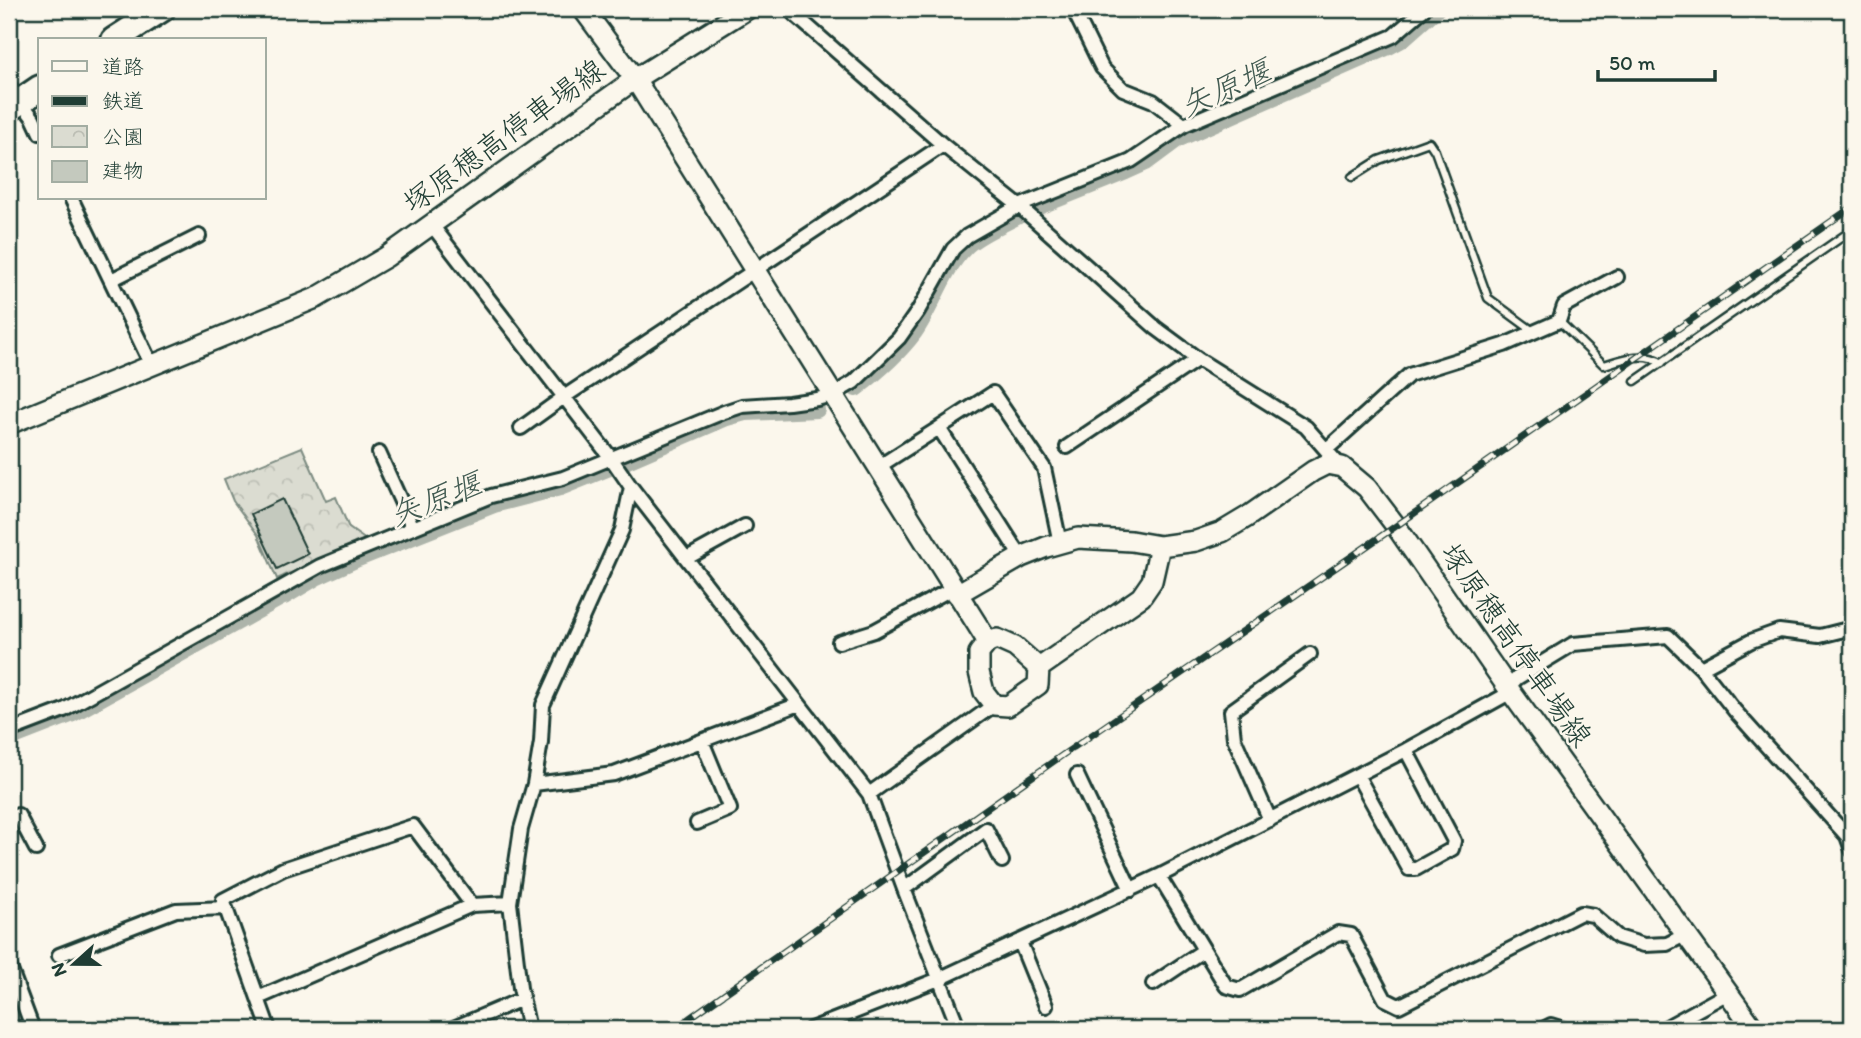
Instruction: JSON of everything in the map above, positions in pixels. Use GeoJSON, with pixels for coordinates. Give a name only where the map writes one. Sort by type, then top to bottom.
{"type":"FeatureCollection","features":[{"type":"Feature","properties":{"kind":"highway"},"geometry":{"type":"LineString","coordinates":[[117,38],[162,9]]}},
{"type":"Feature","properties":{"kind":"highway"},"geometry":{"type":"LineString","coordinates":[[12,99],[38,89]]}},
{"type":"Feature","properties":{"kind":"main road"},"geometry":{"type":"LineString","coordinates":[[583,9],[635,79],[747,9]]}},
{"type":"Feature","properties":{"kind":"main road","name":"塚原穂高停車場線"},"geometry":{"type":"LineString","coordinates":[[9,424],[316,298],[386,257],[635,79],[988,642]]}},
{"type":"Feature","properties":{"kind":"main road"},"geometry":{"type":"LineString","coordinates":[[955,592],[1021,557],[1078,538],[1131,541],[1160,546],[1196,541],[1222,532],[1313,471],[1327,464],[1342,467]]}},
{"type":"Feature","properties":{"kind":"main road","name":"塚原穂高停車場線"},"geometry":{"type":"LineString","coordinates":[[1342,467],[1367,488],[1396,526],[1508,688],[1754,1029]]}},
{"type":"Feature","properties":{"kind":"main road"},"geometry":{"type":"LineString","coordinates":[[1039,668],[1142,597],[1152,581],[1160,546]]}},
{"type":"Feature","properties":{"kind":"main road"},"geometry":{"type":"LineString","coordinates":[[997,639],[1015,647],[1039,668],[1038,685],[1008,706],[994,705],[984,692],[979,672],[979,653],[988,642],[997,639]]}},
{"type":"Feature","properties":{"kind":"street"},"geometry":{"type":"LineString","coordinates":[[790,9],[1156,328],[1198,359],[1306,427],[1342,467]]}},
{"type":"Feature","properties":{"kind":"street"},"geometry":{"type":"LineString","coordinates":[[1073,9],[1102,68],[1123,89],[1153,101],[1184,125]]}},
{"type":"Feature","properties":{"kind":"street"},"geometry":{"type":"LineString","coordinates":[[9,731],[64,710],[320,566],[491,496],[553,481],[742,406],[789,403],[832,395],[854,382],[899,338],[918,311],[953,249],[967,236],[1019,206],[1131,161],[1184,125],[1393,36],[1423,9]]}},
{"type":"Feature","properties":{"kind":"street"},"geometry":{"type":"LineString","coordinates":[[12,99],[33,118],[38,129]]}},
{"type":"Feature","properties":{"kind":"street"},"geometry":{"type":"LineString","coordinates":[[521,428],[943,145]]}},
{"type":"Feature","properties":{"kind":"street"},"geometry":{"type":"LineString","coordinates":[[72,200],[152,366]]}},
{"type":"Feature","properties":{"kind":"street"},"geometry":{"type":"LineString","coordinates":[[431,224],[869,794],[958,1029]]}},
{"type":"Feature","properties":{"kind":"street"},"geometry":{"type":"LineString","coordinates":[[111,280],[199,236]]}},
{"type":"Feature","properties":{"kind":"street"},"geometry":{"type":"LineString","coordinates":[[1327,449],[1409,375],[1504,345],[1559,321],[1564,306],[1617,277]]}},
{"type":"Feature","properties":{"kind":"street"},"geometry":{"type":"LineString","coordinates":[[1067,447],[1198,359]]}},
{"type":"Feature","properties":{"kind":"street"},"geometry":{"type":"LineString","coordinates":[[878,467],[993,393],[1044,468],[1060,543]]}},
{"type":"Feature","properties":{"kind":"street"},"geometry":{"type":"LineString","coordinates":[[939,428],[1021,557]]}},
{"type":"Feature","properties":{"kind":"street"},"geometry":{"type":"LineString","coordinates":[[380,453],[413,528]]}},
{"type":"Feature","properties":{"kind":"street"},"geometry":{"type":"LineString","coordinates":[[529,1029],[522,999],[510,903],[521,830],[534,784],[541,742],[543,705],[622,530],[631,487]]}},
{"type":"Feature","properties":{"kind":"street"},"geometry":{"type":"LineString","coordinates":[[687,558],[745,526]]}},
{"type":"Feature","properties":{"kind":"street"},"geometry":{"type":"LineString","coordinates":[[839,642],[874,631],[955,592]]}},
{"type":"Feature","properties":{"kind":"street"},"geometry":{"type":"LineString","coordinates":[[1701,668],[1751,641],[1779,631],[1820,636],[1852,628]]}},
{"type":"Feature","properties":{"kind":"street"},"geometry":{"type":"LineString","coordinates":[[811,1029],[939,979],[1160,876],[1406,750],[1504,696],[1517,678],[1573,644],[1668,636],[1701,668],[1735,711],[1847,836],[1852,850]]}},
{"type":"Feature","properties":{"kind":"street"},"geometry":{"type":"LineString","coordinates":[[1270,820],[1234,738],[1231,711],[1310,654]]}},
{"type":"Feature","properties":{"kind":"street"},"geometry":{"type":"LineString","coordinates":[[534,784],[614,774],[799,704]]}},
{"type":"Feature","properties":{"kind":"street"},"geometry":{"type":"LineString","coordinates":[[869,794],[994,705]]}},
{"type":"Feature","properties":{"kind":"street"},"geometry":{"type":"LineString","coordinates":[[697,823],[730,809],[702,741]]}},
{"type":"Feature","properties":{"kind":"street"},"geometry":{"type":"LineString","coordinates":[[1357,775],[1409,869],[1416,869],[1452,849],[1454,841],[1406,750]]}},
{"type":"Feature","properties":{"kind":"street"},"geometry":{"type":"LineString","coordinates":[[1077,775],[1131,890]]}},
{"type":"Feature","properties":{"kind":"street"},"geometry":{"type":"LineString","coordinates":[[9,819],[18,816],[37,849]]}},
{"type":"Feature","properties":{"kind":"street"},"geometry":{"type":"LineString","coordinates":[[269,1029],[223,900],[283,869],[413,826],[472,905]]}},
{"type":"Feature","properties":{"kind":"street"},"geometry":{"type":"LineString","coordinates":[[904,889],[986,829],[1003,861]]}},
{"type":"Feature","properties":{"kind":"street"},"geometry":{"type":"LineString","coordinates":[[1160,876],[1226,986],[1240,990],[1338,933],[1351,935],[1385,999],[1399,1006],[1581,913],[1593,915],[1618,937],[1644,945],[1667,944],[1685,935]]}},
{"type":"Feature","properties":{"kind":"street"},"geometry":{"type":"LineString","coordinates":[[258,998],[472,905],[510,903]]}},
{"type":"Feature","properties":{"kind":"street"},"geometry":{"type":"LineString","coordinates":[[59,955],[176,911],[226,908]]}},
{"type":"Feature","properties":{"kind":"street"},"geometry":{"type":"LineString","coordinates":[[1020,942],[1046,1006]]}},
{"type":"Feature","properties":{"kind":"street"},"geometry":{"type":"LineString","coordinates":[[1153,984],[1205,950]]}},
{"type":"Feature","properties":{"kind":"street"},"geometry":{"type":"LineString","coordinates":[[9,965],[31,1024],[18,1029]]}},
{"type":"Feature","properties":{"kind":"street"},"geometry":{"type":"LineString","coordinates":[[1663,1029],[1728,993]]}},
{"type":"Feature","properties":{"kind":"street"},"geometry":{"type":"LineString","coordinates":[[450,1029],[522,999]]}},
{"type":"Feature","properties":{"kind":"street"},"geometry":{"type":"LineString","coordinates":[[1543,1029],[1550,1025],[1564,1029]]}},
{"type":"Feature","properties":{"kind":"lane"},"geometry":{"type":"LineString","coordinates":[[1352,177],[1379,160],[1429,142],[1435,151],[1488,298],[1533,331]]}},
{"type":"Feature","properties":{"kind":"lane"},"geometry":{"type":"LineString","coordinates":[[1634,381],[1852,230]]}},
{"type":"Feature","properties":{"kind":"lane"},"geometry":{"type":"LineString","coordinates":[[1559,321],[1604,365],[1637,356],[1658,359],[1662,363]]}},
{"type":"Feature","properties":{"kind":"green space"},"geometry":{"type":"Polygon","coordinates":[[[302,447],[326,501],[336,497],[349,528],[366,540],[277,579],[258,535],[233,501],[224,479],[302,447]]]}},
{"type":"Feature","properties":{"kind":"building"},"geometry":{"type":"Polygon","coordinates":[[[282,499],[308,554],[277,569],[251,514],[282,499]]]}},
{"type":"Feature","properties":{"kind":"waterway","name":"矢原堰"},"geometry":{"type":"LineString","coordinates":[[1031,210],[1146,163],[1177,140],[1389,47],[1402,40],[1437,9]]}},
{"type":"Feature","properties":{"kind":"waterway","name":"矢原堰"},"geometry":{"type":"LineString","coordinates":[[856,389],[909,340],[950,267],[965,248],[984,234],[1021,215]]}},
{"type":"Feature","properties":{"kind":"waterway","name":"矢原堰"},"geometry":{"type":"LineString","coordinates":[[623,463],[727,418],[745,413],[817,410]]}},
{"type":"Feature","properties":{"kind":"waterway","name":"矢原堰"},"geometry":{"type":"LineString","coordinates":[[284,597],[316,578],[358,559],[494,505],[560,488],[612,467]]}},
{"type":"Feature","properties":{"kind":"waterway","name":"矢原堰"},"geometry":{"type":"LineString","coordinates":[[9,739],[73,714],[281,598]]}},
{"type":"Feature","properties":{"kind":"railway"},"geometry":{"type":"LineString","coordinates":[[674,1029],[1064,754],[1852,207]]}}]}
